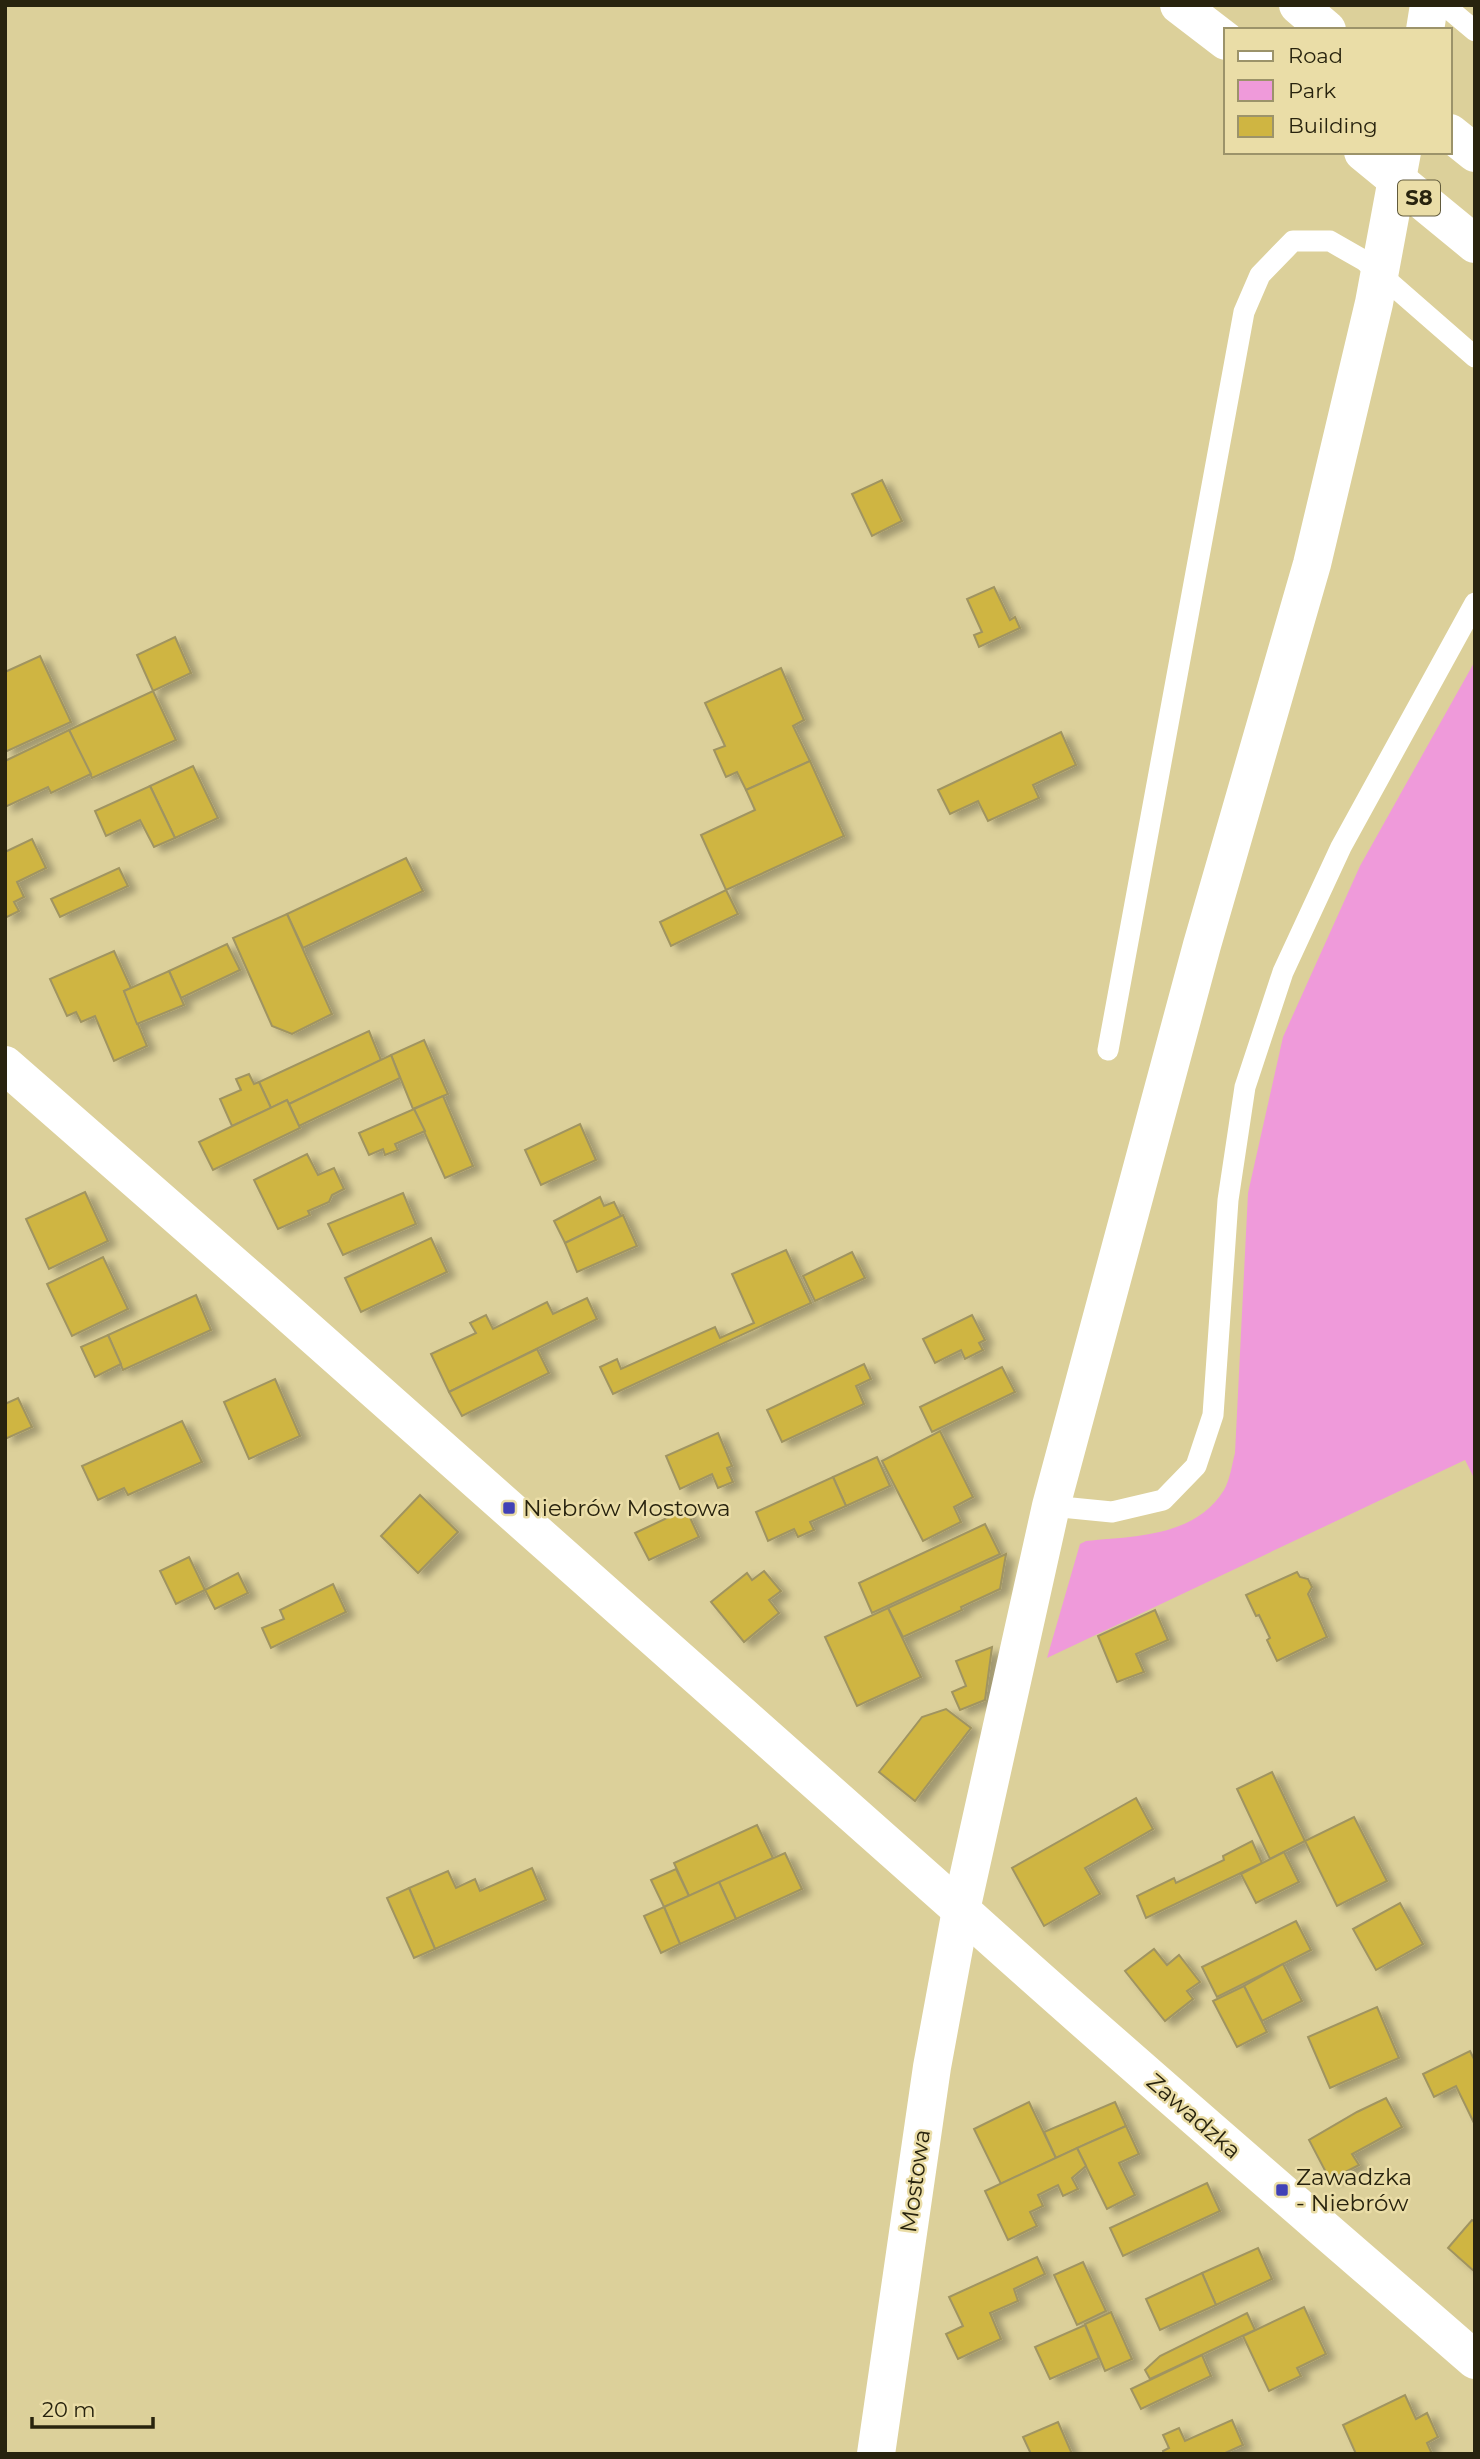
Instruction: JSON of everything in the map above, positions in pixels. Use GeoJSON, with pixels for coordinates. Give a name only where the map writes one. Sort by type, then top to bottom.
{"type":"FeatureCollection","features":[{"type":"Feature","properties":{"kind":"main road"},"geometry":{"type":"LineString","coordinates":[[1179,5],[1224,39]]}},
{"type":"Feature","properties":{"kind":"main road"},"geometry":{"type":"LineString","coordinates":[[1298,5],[1325,28]]}},
{"type":"Feature","properties":{"kind":"main road"},"geometry":{"type":"LineString","coordinates":[[1424,28],[1429,5]]}},
{"type":"Feature","properties":{"kind":"main road"},"geometry":{"type":"LineString","coordinates":[[1452,135],[1475,153]]}},
{"type":"Feature","properties":{"kind":"main road","name":"S8"},"geometry":{"type":"LineString","coordinates":[[1365,154],[1475,244]]}},
{"type":"Feature","properties":{"kind":"main road","name":"Mostowa"},"geometry":{"type":"LineString","coordinates":[[876,2454],[932,2067],[961,1910],[1051,1506],[1202,945],[1312,564],[1374,303],[1402,154]]}},
{"type":"Feature","properties":{"kind":"main road","name":"Zawadzka"},"geometry":{"type":"LineString","coordinates":[[5,1065],[269,1296],[1079,2017],[1475,2360]]}},
{"type":"Feature","properties":{"kind":"lane"},"geometry":{"type":"LineString","coordinates":[[1444,5],[1475,31]]}},
{"type":"Feature","properties":{"kind":"lane"},"geometry":{"type":"LineString","coordinates":[[1108,1050],[1244,312],[1260,275],[1293,241],[1330,241],[1365,261],[1475,357]]}},
{"type":"Feature","properties":{"kind":"lane"},"geometry":{"type":"LineString","coordinates":[[1051,1506],[1112,1512],[1163,1500],[1196,1466],[1213,1415],[1227,1200],[1245,1087],[1283,972],[1341,847],[1475,603]]}},
{"type":"Feature","properties":{"kind":"green space"},"geometry":{"type":"Polygon","coordinates":[[[1475,661],[1475,1480],[1465,1460],[1047,1658],[1080,1544],[1086,1541],[1144,1535],[1181,1525],[1212,1505],[1226,1486],[1235,1453],[1248,1193],[1283,1037],[1360,866],[1475,661]]]}},
{"type":"Feature","properties":{"kind":"building"},"geometry":{"type":"Polygon","coordinates":[[[882,480],[902,521],[872,536],[852,494],[882,480]]]}},
{"type":"Feature","properties":{"kind":"building"},"geometry":{"type":"Polygon","coordinates":[[[994,587],[1010,620],[1015,617],[1020,628],[979,647],[974,635],[982,632],[967,599],[994,587]]]}},
{"type":"Feature","properties":{"kind":"building"},"geometry":{"type":"Polygon","coordinates":[[[175,637],[191,673],[153,691],[137,655],[175,637]]]}},
{"type":"Feature","properties":{"kind":"building"},"geometry":{"type":"Polygon","coordinates":[[[40,656],[71,722],[5,752],[5,672],[40,656]]]}},
{"type":"Feature","properties":{"kind":"building"},"geometry":{"type":"Polygon","coordinates":[[[781,668],[804,720],[793,726],[810,761],[746,790],[737,772],[726,777],[714,750],[725,746],[705,703],[781,668]]]}},
{"type":"Feature","properties":{"kind":"building"},"geometry":{"type":"Polygon","coordinates":[[[153,691],[176,740],[92,778],[69,730],[153,691]]]}},
{"type":"Feature","properties":{"kind":"building"},"geometry":{"type":"Polygon","coordinates":[[[69,730],[91,774],[51,793],[48,787],[5,807],[5,761],[69,730]]]}},
{"type":"Feature","properties":{"kind":"building"},"geometry":{"type":"Polygon","coordinates":[[[1061,732],[1076,765],[1033,785],[1039,798],[988,821],[978,801],[950,814],[938,790],[1061,732]]]}},
{"type":"Feature","properties":{"kind":"building"},"geometry":{"type":"Polygon","coordinates":[[[810,761],[844,836],[726,890],[701,835],[755,810],[746,790],[810,761]]]}},
{"type":"Feature","properties":{"kind":"building"},"geometry":{"type":"Polygon","coordinates":[[[193,766],[218,818],[175,838],[150,786],[193,766]]]}},
{"type":"Feature","properties":{"kind":"building"},"geometry":{"type":"Polygon","coordinates":[[[150,786],[175,838],[154,847],[140,820],[106,836],[95,811],[150,786]]]}},
{"type":"Feature","properties":{"kind":"building"},"geometry":{"type":"Polygon","coordinates":[[[32,839],[46,868],[17,882],[24,897],[14,902],[19,911],[5,918],[5,852],[32,839]]]}},
{"type":"Feature","properties":{"kind":"building"},"geometry":{"type":"Polygon","coordinates":[[[406,858],[423,891],[303,948],[287,914],[406,858]]]}},
{"type":"Feature","properties":{"kind":"building"},"geometry":{"type":"Polygon","coordinates":[[[119,868],[128,886],[60,917],[51,899],[119,868]]]}},
{"type":"Feature","properties":{"kind":"building"},"geometry":{"type":"Polygon","coordinates":[[[726,890],[738,914],[671,946],[660,922],[726,890]]]}},
{"type":"Feature","properties":{"kind":"building"},"geometry":{"type":"Polygon","coordinates":[[[287,914],[332,1014],[292,1034],[272,1026],[233,938],[287,914]]]}},
{"type":"Feature","properties":{"kind":"building"},"geometry":{"type":"Polygon","coordinates":[[[227,944],[240,970],[181,998],[169,971],[227,944]]]}},
{"type":"Feature","properties":{"kind":"building"},"geometry":{"type":"Polygon","coordinates":[[[114,951],[131,988],[124,991],[147,1046],[114,1061],[95,1016],[81,1022],[76,1012],[67,1016],[50,979],[114,951]]]}},
{"type":"Feature","properties":{"kind":"building"},"geometry":{"type":"Polygon","coordinates":[[[169,971],[184,1005],[137,1024],[124,991],[169,971]]]}},
{"type":"Feature","properties":{"kind":"building"},"geometry":{"type":"Polygon","coordinates":[[[369,1031],[381,1060],[289,1104],[287,1100],[271,1108],[259,1082],[369,1031]]]}},
{"type":"Feature","properties":{"kind":"building"},"geometry":{"type":"Polygon","coordinates":[[[424,1040],[448,1094],[413,1109],[391,1055],[424,1040]]]}},
{"type":"Feature","properties":{"kind":"building"},"geometry":{"type":"Polygon","coordinates":[[[391,1055],[400,1078],[299,1126],[289,1104],[391,1055]]]}},
{"type":"Feature","properties":{"kind":"building"},"geometry":{"type":"Polygon","coordinates":[[[249,1074],[254,1084],[259,1082],[271,1108],[232,1126],[220,1099],[241,1090],[236,1079],[249,1074]]]}},
{"type":"Feature","properties":{"kind":"building"},"geometry":{"type":"Polygon","coordinates":[[[443,1096],[473,1166],[445,1178],[414,1109],[443,1096]]]}},
{"type":"Feature","properties":{"kind":"building"},"geometry":{"type":"Polygon","coordinates":[[[287,1100],[300,1128],[213,1170],[199,1142],[287,1100]]]}},
{"type":"Feature","properties":{"kind":"building"},"geometry":{"type":"Polygon","coordinates":[[[414,1109],[425,1131],[395,1144],[398,1150],[385,1155],[383,1149],[369,1155],[359,1133],[414,1109]]]}},
{"type":"Feature","properties":{"kind":"building"},"geometry":{"type":"Polygon","coordinates":[[[580,1124],[596,1160],[541,1185],[525,1150],[580,1124]]]}},
{"type":"Feature","properties":{"kind":"building"},"geometry":{"type":"Polygon","coordinates":[[[307,1154],[318,1175],[334,1168],[344,1189],[332,1195],[329,1202],[308,1211],[310,1215],[278,1229],[254,1180],[307,1154]]]}},
{"type":"Feature","properties":{"kind":"building"},"geometry":{"type":"Polygon","coordinates":[[[85,1192],[108,1241],[49,1269],[26,1219],[85,1192]]]}},
{"type":"Feature","properties":{"kind":"building"},"geometry":{"type":"Polygon","coordinates":[[[403,1193],[416,1224],[343,1255],[328,1224],[403,1193]]]}},
{"type":"Feature","properties":{"kind":"building"},"geometry":{"type":"Polygon","coordinates":[[[600,1197],[604,1206],[614,1202],[621,1216],[565,1243],[554,1221],[600,1197]]]}},
{"type":"Feature","properties":{"kind":"building"},"geometry":{"type":"Polygon","coordinates":[[[623,1215],[637,1246],[577,1272],[565,1243],[623,1215]]]}},
{"type":"Feature","properties":{"kind":"building"},"geometry":{"type":"Polygon","coordinates":[[[431,1238],[447,1272],[361,1312],[345,1278],[431,1238]]]}},
{"type":"Feature","properties":{"kind":"building"},"geometry":{"type":"Polygon","coordinates":[[[786,1250],[811,1303],[613,1394],[600,1367],[617,1359],[621,1369],[715,1327],[720,1338],[754,1323],[732,1274],[786,1250]]]}},
{"type":"Feature","properties":{"kind":"building"},"geometry":{"type":"Polygon","coordinates":[[[852,1252],[865,1278],[815,1301],[803,1276],[852,1252]]]}},
{"type":"Feature","properties":{"kind":"building"},"geometry":{"type":"Polygon","coordinates":[[[103,1257],[128,1309],[72,1336],[47,1284],[103,1257]]]}},
{"type":"Feature","properties":{"kind":"building"},"geometry":{"type":"Polygon","coordinates":[[[196,1295],[211,1330],[123,1370],[108,1335],[196,1295]]]}},
{"type":"Feature","properties":{"kind":"building"},"geometry":{"type":"Polygon","coordinates":[[[587,1298],[597,1319],[449,1392],[431,1354],[476,1333],[470,1323],[486,1315],[493,1329],[547,1302],[553,1314],[587,1298]]]}},
{"type":"Feature","properties":{"kind":"building"},"geometry":{"type":"Polygon","coordinates":[[[972,1315],[985,1340],[979,1343],[983,1350],[965,1359],[961,1350],[935,1363],[923,1339],[972,1315]]]}},
{"type":"Feature","properties":{"kind":"building"},"geometry":{"type":"Polygon","coordinates":[[[108,1335],[121,1364],[95,1377],[81,1347],[108,1335]]]}},
{"type":"Feature","properties":{"kind":"building"},"geometry":{"type":"Polygon","coordinates":[[[537,1349],[549,1373],[462,1416],[449,1392],[537,1349]]]}},
{"type":"Feature","properties":{"kind":"building"},"geometry":{"type":"Polygon","coordinates":[[[864,1364],[871,1379],[856,1386],[864,1404],[782,1442],[767,1410],[864,1364]]]}},
{"type":"Feature","properties":{"kind":"building"},"geometry":{"type":"Polygon","coordinates":[[[1002,1367],[1015,1392],[932,1432],[920,1407],[1002,1367]]]}},
{"type":"Feature","properties":{"kind":"building"},"geometry":{"type":"Polygon","coordinates":[[[275,1379],[300,1436],[249,1459],[224,1402],[275,1379]]]}},
{"type":"Feature","properties":{"kind":"building"},"geometry":{"type":"Polygon","coordinates":[[[18,1398],[32,1427],[5,1439],[5,1404],[18,1398]]]}},
{"type":"Feature","properties":{"kind":"building"},"geometry":{"type":"Polygon","coordinates":[[[182,1421],[202,1462],[128,1495],[124,1488],[98,1500],[82,1466],[182,1421]]]}},
{"type":"Feature","properties":{"kind":"building"},"geometry":{"type":"Polygon","coordinates":[[[940,1431],[973,1497],[954,1507],[961,1522],[923,1541],[882,1461],[940,1431]]]}},
{"type":"Feature","properties":{"kind":"building"},"geometry":{"type":"Polygon","coordinates":[[[718,1433],[732,1466],[727,1468],[733,1482],[718,1488],[712,1474],[680,1489],[666,1456],[718,1433]]]}},
{"type":"Feature","properties":{"kind":"building"},"geometry":{"type":"Polygon","coordinates":[[[877,1457],[890,1486],[846,1506],[833,1477],[877,1457]]]}},
{"type":"Feature","properties":{"kind":"building"},"geometry":{"type":"Polygon","coordinates":[[[833,1477],[846,1506],[810,1522],[814,1530],[798,1537],[794,1529],[768,1541],[756,1512],[833,1477]]]}},
{"type":"Feature","properties":{"kind":"building"},"geometry":{"type":"Polygon","coordinates":[[[420,1495],[458,1532],[418,1573],[381,1536],[420,1495]]]}},
{"type":"Feature","properties":{"kind":"building"},"geometry":{"type":"Polygon","coordinates":[[[686,1509],[699,1537],[649,1560],[635,1533],[686,1509]]]}},
{"type":"Feature","properties":{"kind":"building"},"geometry":{"type":"Polygon","coordinates":[[[985,1524],[1000,1554],[872,1613],[859,1583],[985,1524]]]}},
{"type":"Feature","properties":{"kind":"building"},"geometry":{"type":"Polygon","coordinates":[[[1006,1554],[1000,1589],[903,1637],[888,1608],[1006,1554]]]}},
{"type":"Feature","properties":{"kind":"building"},"geometry":{"type":"Polygon","coordinates":[[[189,1557],[205,1590],[176,1604],[160,1571],[189,1557]]]}},
{"type":"Feature","properties":{"kind":"building"},"geometry":{"type":"Polygon","coordinates":[[[764,1571],[781,1591],[769,1600],[779,1613],[744,1642],[711,1602],[747,1573],[752,1580],[764,1571]]]}},
{"type":"Feature","properties":{"kind":"building"},"geometry":{"type":"Polygon","coordinates":[[[1297,1572],[1300,1577],[1308,1579],[1312,1587],[1308,1594],[1327,1637],[1277,1661],[1267,1640],[1270,1638],[1246,1595],[1297,1572]]]}},
{"type":"Feature","properties":{"kind":"building"},"geometry":{"type":"Polygon","coordinates":[[[238,1573],[248,1593],[215,1609],[205,1590],[238,1573]]]}},
{"type":"Feature","properties":{"kind":"building"},"geometry":{"type":"Polygon","coordinates":[[[333,1584],[346,1612],[271,1648],[262,1628],[284,1619],[280,1610],[333,1584]]]}},
{"type":"Feature","properties":{"kind":"building"},"geometry":{"type":"Polygon","coordinates":[[[888,1608],[921,1677],[857,1706],[825,1637],[888,1608]]]}},
{"type":"Feature","properties":{"kind":"building"},"geometry":{"type":"Polygon","coordinates":[[[1155,1610],[1168,1640],[1136,1654],[1144,1672],[1117,1682],[1098,1636],[1155,1610]]]}},
{"type":"Feature","properties":{"kind":"building"},"geometry":{"type":"Polygon","coordinates":[[[992,1647],[985,1700],[960,1710],[952,1692],[966,1686],[956,1661],[992,1647]]]}},
{"type":"Feature","properties":{"kind":"building"},"geometry":{"type":"Polygon","coordinates":[[[946,1709],[971,1728],[915,1801],[879,1772],[922,1717],[946,1709]]]}},
{"type":"Feature","properties":{"kind":"building"},"geometry":{"type":"Polygon","coordinates":[[[1272,1772],[1305,1841],[1270,1859],[1237,1789],[1272,1772]]]}},
{"type":"Feature","properties":{"kind":"building"},"geometry":{"type":"Polygon","coordinates":[[[1136,1798],[1153,1829],[1085,1868],[1100,1894],[1044,1926],[1012,1868],[1136,1798]]]}},
{"type":"Feature","properties":{"kind":"building"},"geometry":{"type":"Polygon","coordinates":[[[1354,1817],[1387,1881],[1337,1906],[1305,1841],[1354,1817]]]}},
{"type":"Feature","properties":{"kind":"building"},"geometry":{"type":"Polygon","coordinates":[[[757,1825],[773,1858],[689,1896],[674,1863],[757,1825]]]}},
{"type":"Feature","properties":{"kind":"building"},"geometry":{"type":"Polygon","coordinates":[[[1252,1841],[1262,1863],[1146,1918],[1137,1896],[1174,1878],[1176,1883],[1224,1860],[1223,1856],[1252,1841]]]}},
{"type":"Feature","properties":{"kind":"building"},"geometry":{"type":"Polygon","coordinates":[[[1284,1852],[1299,1882],[1256,1903],[1241,1874],[1284,1852]]]}},
{"type":"Feature","properties":{"kind":"building"},"geometry":{"type":"Polygon","coordinates":[[[785,1853],[802,1889],[736,1919],[719,1882],[785,1853]]]}},
{"type":"Feature","properties":{"kind":"building"},"geometry":{"type":"Polygon","coordinates":[[[532,1868],[546,1900],[435,1949],[409,1888],[448,1871],[456,1888],[475,1879],[480,1891],[532,1868]]]}},
{"type":"Feature","properties":{"kind":"building"},"geometry":{"type":"Polygon","coordinates":[[[676,1869],[689,1896],[664,1907],[651,1880],[676,1869]]]}},
{"type":"Feature","properties":{"kind":"building"},"geometry":{"type":"Polygon","coordinates":[[[719,1882],[736,1919],[680,1944],[664,1907],[719,1882]]]}},
{"type":"Feature","properties":{"kind":"building"},"geometry":{"type":"Polygon","coordinates":[[[409,1888],[435,1949],[414,1958],[387,1898],[409,1888]]]}},
{"type":"Feature","properties":{"kind":"building"},"geometry":{"type":"Polygon","coordinates":[[[1400,1903],[1423,1944],[1376,1970],[1353,1929],[1400,1903]]]}},
{"type":"Feature","properties":{"kind":"building"},"geometry":{"type":"Polygon","coordinates":[[[664,1907],[680,1944],[661,1953],[644,1916],[664,1907]]]}},
{"type":"Feature","properties":{"kind":"building"},"geometry":{"type":"Polygon","coordinates":[[[1296,1921],[1311,1950],[1217,1997],[1202,1967],[1296,1921]]]}},
{"type":"Feature","properties":{"kind":"building"},"geometry":{"type":"Polygon","coordinates":[[[1154,1949],[1167,1965],[1179,1955],[1200,1982],[1187,1991],[1193,1999],[1165,2021],[1125,1971],[1154,1949]]]}},
{"type":"Feature","properties":{"kind":"building"},"geometry":{"type":"Polygon","coordinates":[[[1283,1964],[1302,2001],[1262,2021],[1244,1986],[1283,1964]]]}},
{"type":"Feature","properties":{"kind":"building"},"geometry":{"type":"Polygon","coordinates":[[[1244,1986],[1267,2032],[1237,2047],[1213,2001],[1244,1986]]]}},
{"type":"Feature","properties":{"kind":"building"},"geometry":{"type":"Polygon","coordinates":[[[1377,2007],[1399,2058],[1330,2088],[1308,2037],[1377,2007]]]}},
{"type":"Feature","properties":{"kind":"building"},"geometry":{"type":"Polygon","coordinates":[[[1470,2051],[1475,2061],[1474,2123],[1456,2086],[1434,2097],[1423,2074],[1470,2051]]]}},
{"type":"Feature","properties":{"kind":"building"},"geometry":{"type":"Polygon","coordinates":[[[1386,2098],[1402,2127],[1352,2154],[1359,2165],[1330,2180],[1309,2140],[1386,2098]]]}},
{"type":"Feature","properties":{"kind":"building"},"geometry":{"type":"Polygon","coordinates":[[[1029,2102],[1056,2158],[1001,2184],[974,2129],[1029,2102]]]}},
{"type":"Feature","properties":{"kind":"building"},"geometry":{"type":"Polygon","coordinates":[[[1115,2102],[1126,2126],[1056,2158],[1044,2132],[1115,2102]]]}},
{"type":"Feature","properties":{"kind":"building"},"geometry":{"type":"Polygon","coordinates":[[[1126,2126],[1139,2154],[1119,2163],[1135,2195],[1107,2209],[1077,2148],[1126,2126]]]}},
{"type":"Feature","properties":{"kind":"building"},"geometry":{"type":"Polygon","coordinates":[[[1077,2148],[1086,2166],[1072,2178],[1078,2189],[1063,2196],[1058,2185],[1038,2195],[1043,2206],[1030,2212],[1037,2226],[1008,2240],[985,2191],[1077,2148]]]}},
{"type":"Feature","properties":{"kind":"building"},"geometry":{"type":"Polygon","coordinates":[[[1207,2183],[1220,2211],[1123,2256],[1110,2228],[1207,2183]]]}},
{"type":"Feature","properties":{"kind":"building"},"geometry":{"type":"Polygon","coordinates":[[[1472,2220],[1475,2222],[1475,2272],[1448,2248],[1472,2220]]]}},
{"type":"Feature","properties":{"kind":"building"},"geometry":{"type":"Polygon","coordinates":[[[1258,2248],[1272,2279],[1216,2305],[1202,2273],[1258,2248]]]}},
{"type":"Feature","properties":{"kind":"building"},"geometry":{"type":"Polygon","coordinates":[[[1037,2257],[1045,2274],[1014,2289],[1018,2301],[990,2313],[1001,2339],[958,2359],[946,2334],[963,2326],[949,2297],[1037,2257]]]}},
{"type":"Feature","properties":{"kind":"building"},"geometry":{"type":"Polygon","coordinates":[[[1083,2262],[1106,2311],[1077,2325],[1054,2275],[1083,2262]]]}},
{"type":"Feature","properties":{"kind":"building"},"geometry":{"type":"Polygon","coordinates":[[[1202,2273],[1216,2305],[1160,2330],[1146,2299],[1202,2273]]]}},
{"type":"Feature","properties":{"kind":"building"},"geometry":{"type":"Polygon","coordinates":[[[1304,2307],[1326,2354],[1297,2368],[1301,2376],[1269,2391],[1243,2336],[1304,2307]]]}},
{"type":"Feature","properties":{"kind":"building"},"geometry":{"type":"Polygon","coordinates":[[[1111,2312],[1132,2359],[1105,2371],[1085,2324],[1111,2312]]]}},
{"type":"Feature","properties":{"kind":"building"},"geometry":{"type":"Polygon","coordinates":[[[1247,2313],[1255,2330],[1150,2379],[1145,2370],[1160,2356],[1247,2313]]]}},
{"type":"Feature","properties":{"kind":"building"},"geometry":{"type":"Polygon","coordinates":[[[1085,2325],[1099,2358],[1050,2379],[1035,2347],[1085,2325]]]}},
{"type":"Feature","properties":{"kind":"building"},"geometry":{"type":"Polygon","coordinates":[[[1202,2355],[1211,2376],[1141,2409],[1131,2389],[1202,2355]]]}},
{"type":"Feature","properties":{"kind":"building"},"geometry":{"type":"Polygon","coordinates":[[[1405,2395],[1416,2419],[1427,2413],[1438,2437],[1427,2443],[1432,2454],[1356,2454],[1343,2425],[1405,2395]]]}},
{"type":"Feature","properties":{"kind":"building"},"geometry":{"type":"Polygon","coordinates":[[[1232,2420],[1243,2445],[1223,2454],[1164,2454],[1163,2451],[1169,2448],[1163,2435],[1179,2428],[1185,2441],[1232,2420]]]}},
{"type":"Feature","properties":{"kind":"building"},"geometry":{"type":"Polygon","coordinates":[[[1058,2422],[1072,2454],[1031,2454],[1023,2437],[1058,2422]]]}},
{"type":"Feature","properties":{"kind":"place","name":"Niebrów Mostowa"},"geometry":{"type":"Point","coordinates":[509,1508]}},
{"type":"Feature","properties":{"kind":"place","name":"Zawadzka - Niebrów"},"geometry":{"type":"Point","coordinates":[1282,2190]}}]}
